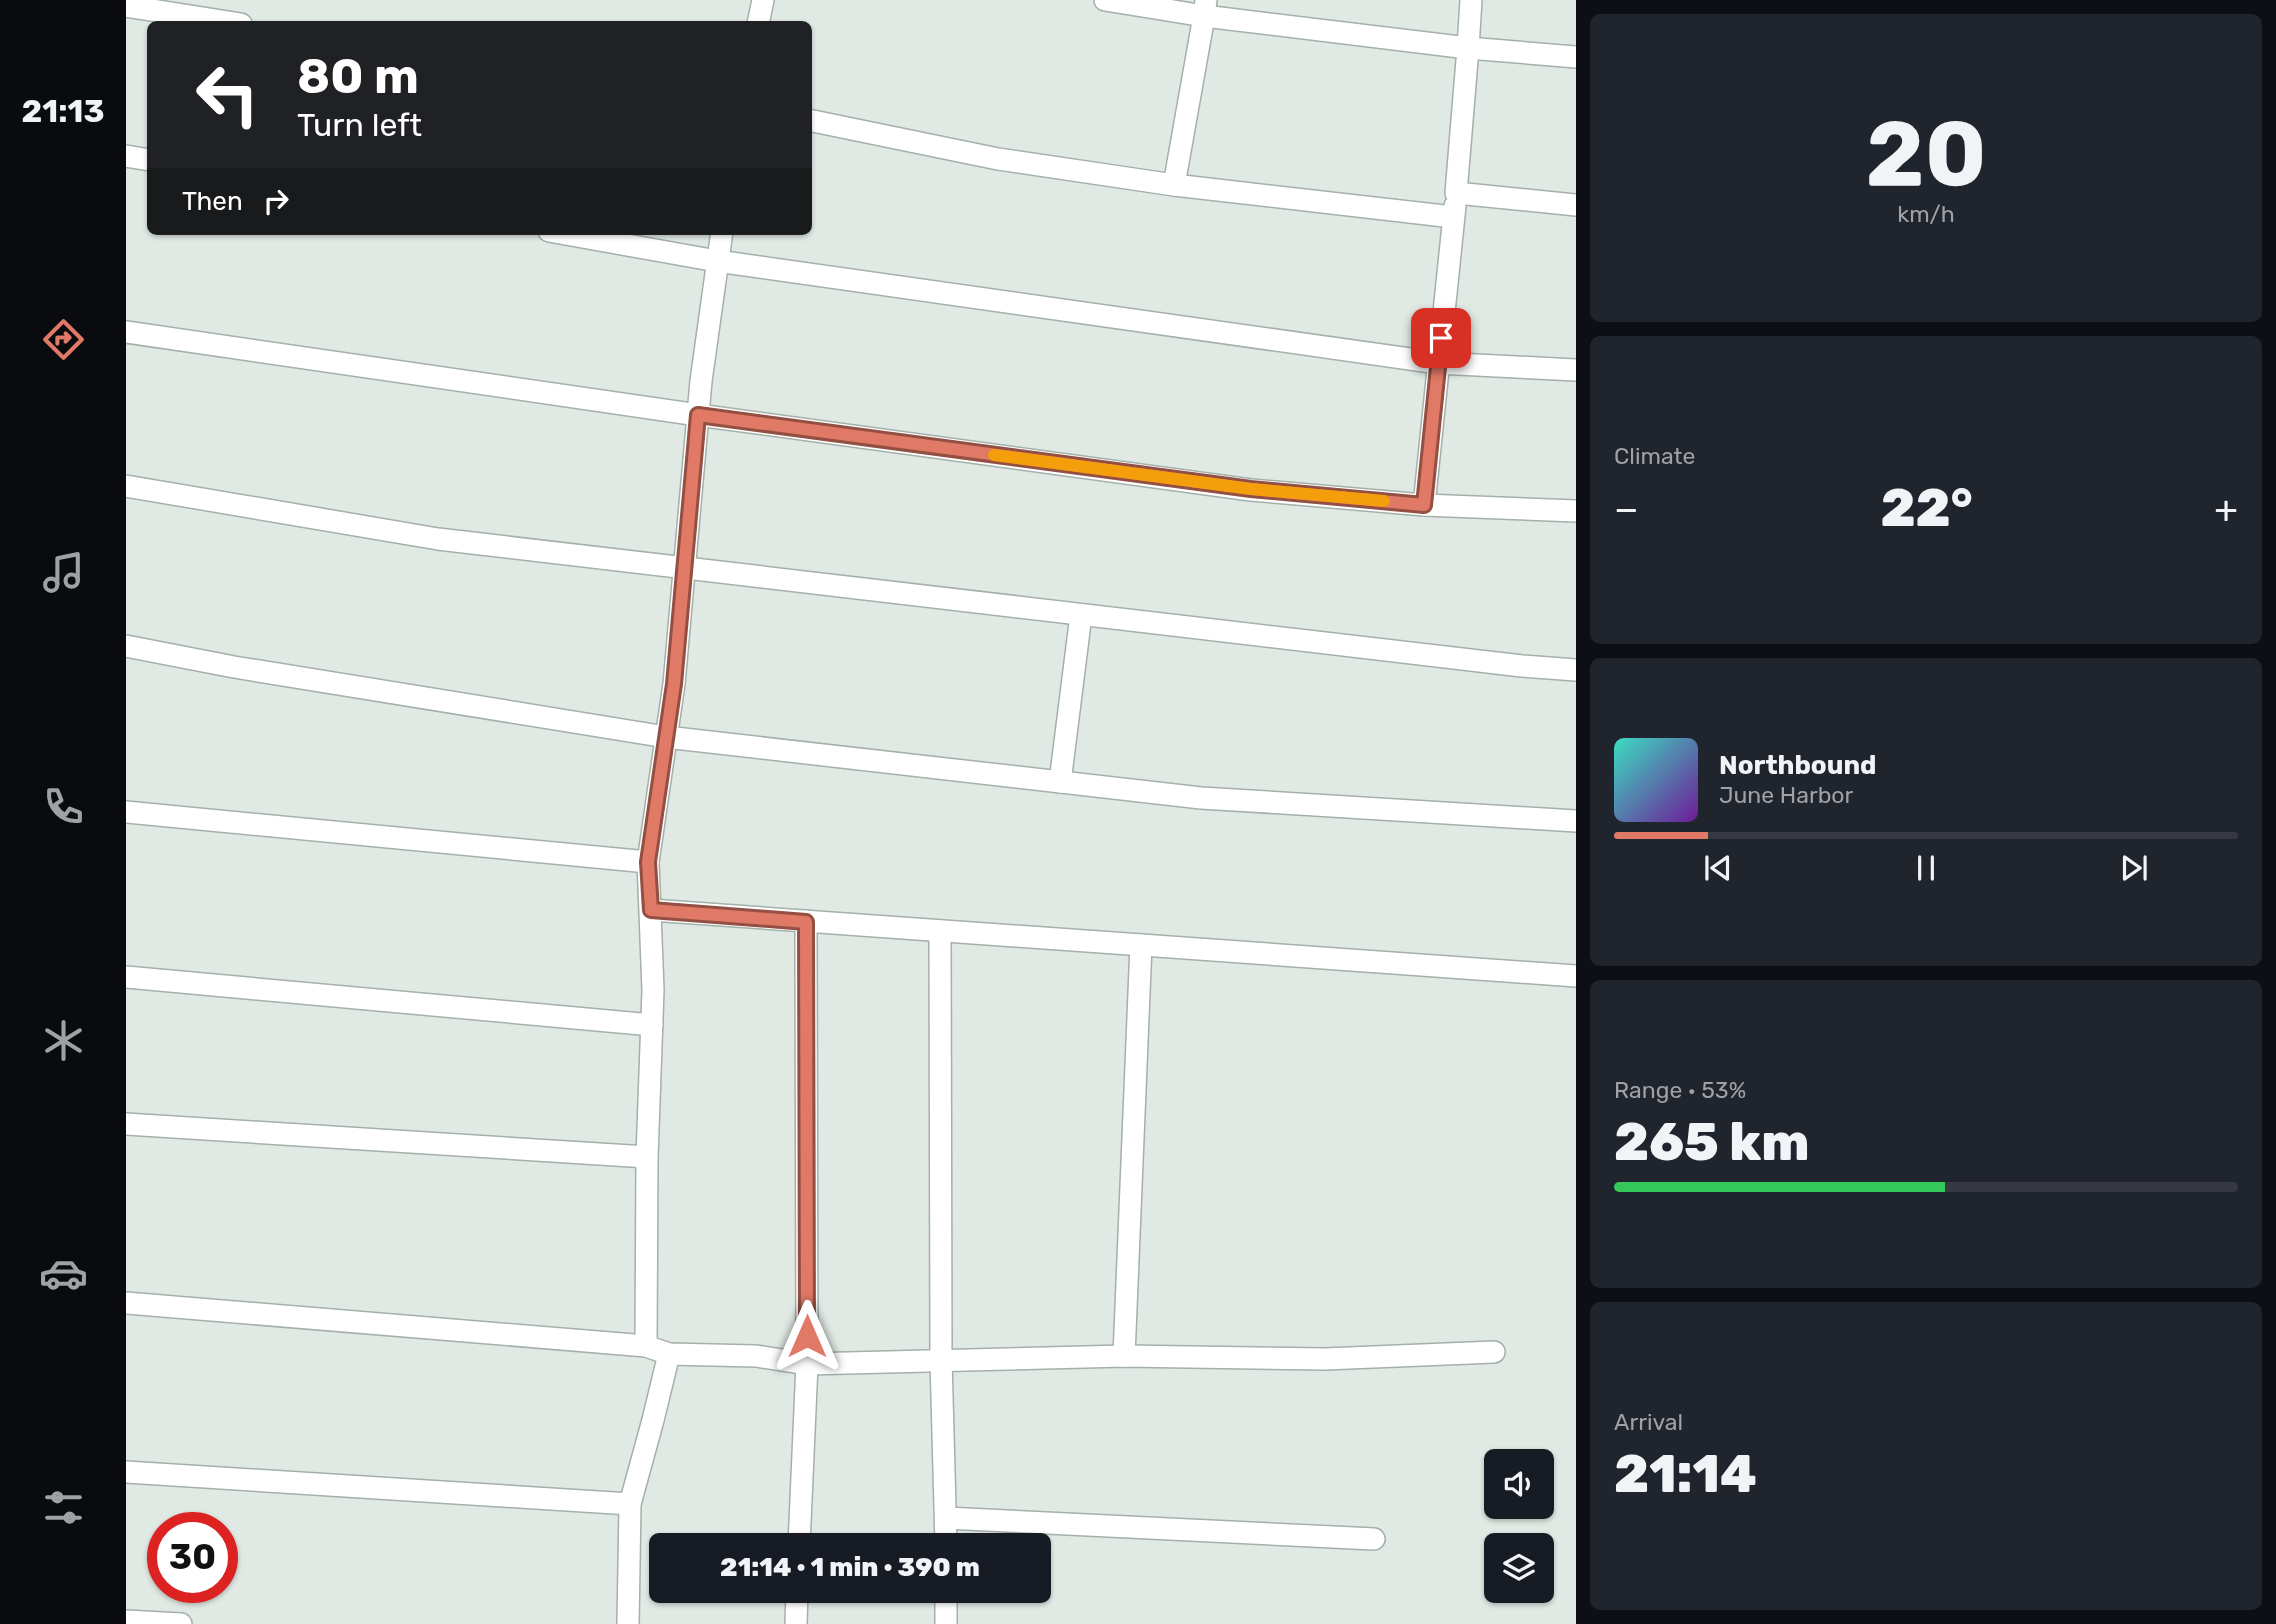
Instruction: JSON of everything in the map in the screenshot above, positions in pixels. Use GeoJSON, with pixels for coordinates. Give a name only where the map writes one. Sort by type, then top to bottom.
{"type":"FeatureCollection","features":[{"type":"Feature","properties":{"kind":"street"},"geometry":{"type":"LineString","coordinates":[[758,21],[762,0]]}},
{"type":"Feature","properties":{"kind":"street"},"geometry":{"type":"LineString","coordinates":[[1105,0],[1205,8],[1468,48],[1576,57]]}},
{"type":"Feature","properties":{"kind":"street"},"geometry":{"type":"LineString","coordinates":[[1424,505],[1454,217],[1471,0]]}},
{"type":"Feature","properties":{"kind":"street"},"geometry":{"type":"LineString","coordinates":[[126,6],[222,21]]}},
{"type":"Feature","properties":{"kind":"street"},"geometry":{"type":"LineString","coordinates":[[1174,185],[1205,8]]}},
{"type":"Feature","properties":{"kind":"street"},"geometry":{"type":"LineString","coordinates":[[812,121],[998,159],[1174,185],[1454,217]]}},
{"type":"Feature","properties":{"kind":"street"},"geometry":{"type":"LineString","coordinates":[[126,156],[147,160]]}},
{"type":"Feature","properties":{"kind":"street"},"geometry":{"type":"LineString","coordinates":[[1456,193],[1576,205]]}},
{"type":"Feature","properties":{"kind":"street"},"geometry":{"type":"LineString","coordinates":[[572,235],[718,261],[1438,363],[1576,370]]}},
{"type":"Feature","properties":{"kind":"street"},"geometry":{"type":"LineString","coordinates":[[646,1346],[647,1157],[652,1026],[648,862],[666,737],[685,569],[698,415],[721,235]]}},
{"type":"Feature","properties":{"kind":"street"},"geometry":{"type":"LineString","coordinates":[[126,332],[698,415],[1251,489],[1424,505],[1576,511]]}},
{"type":"Feature","properties":{"kind":"street"},"geometry":{"type":"LineString","coordinates":[[126,486],[438,538],[1081,615],[1576,670]]}},
{"type":"Feature","properties":{"kind":"street"},"geometry":{"type":"LineString","coordinates":[[1060,782],[1081,615]]}},
{"type":"Feature","properties":{"kind":"street"},"geometry":{"type":"LineString","coordinates":[[126,646],[248,669],[666,737],[1270,804],[1576,821]]}},
{"type":"Feature","properties":{"kind":"street"},"geometry":{"type":"LineString","coordinates":[[126,812],[648,862]]}},
{"type":"Feature","properties":{"kind":"street"},"geometry":{"type":"LineString","coordinates":[[651,910],[1576,976]]}},
{"type":"Feature","properties":{"kind":"street"},"geometry":{"type":"LineString","coordinates":[[800,1533],[807,1364],[806,922]]}},
{"type":"Feature","properties":{"kind":"street"},"geometry":{"type":"LineString","coordinates":[[940,931],[941,1359],[946,1533]]}},
{"type":"Feature","properties":{"kind":"street"},"geometry":{"type":"LineString","coordinates":[[1124,1356],[1141,945]]}},
{"type":"Feature","properties":{"kind":"street"},"geometry":{"type":"LineString","coordinates":[[126,977],[652,1026]]}},
{"type":"Feature","properties":{"kind":"street"},"geometry":{"type":"LineString","coordinates":[[126,1124],[647,1157]]}},
{"type":"Feature","properties":{"kind":"street"},"geometry":{"type":"LineString","coordinates":[[126,1303],[646,1346],[668,1354],[756,1356],[807,1364],[1124,1356],[1325,1359],[1494,1352]]}},
{"type":"Feature","properties":{"kind":"street"},"geometry":{"type":"LineString","coordinates":[[628,1624],[629,1504],[668,1354]]}},
{"type":"Feature","properties":{"kind":"street"},"geometry":{"type":"LineString","coordinates":[[126,1472],[629,1504]]}},
{"type":"Feature","properties":{"kind":"street"},"geometry":{"type":"LineString","coordinates":[[946,1518],[1374,1539]]}},
{"type":"Feature","properties":{"kind":"street"},"geometry":{"type":"LineString","coordinates":[[796,1624],[797,1603]]}},
{"type":"Feature","properties":{"kind":"street"},"geometry":{"type":"LineString","coordinates":[[946,1603],[946,1624]]}},
{"type":"Feature","properties":{"kind":"street"},"geometry":{"type":"LineString","coordinates":[[126,1621],[181,1624]]}},
{"type":"Feature","properties":{"kind":"slow traffic"},"geometry":{"type":"LineString","coordinates":[[994,455],[1251,489],[1384,501]]}},
{"type":"Feature","properties":{"kind":"route"},"geometry":{"type":"LineString","coordinates":[[807,1336],[806,922],[651,910],[648,862],[674,684],[698,415],[1251,489],[1424,505],[1441,338]]}}]}
